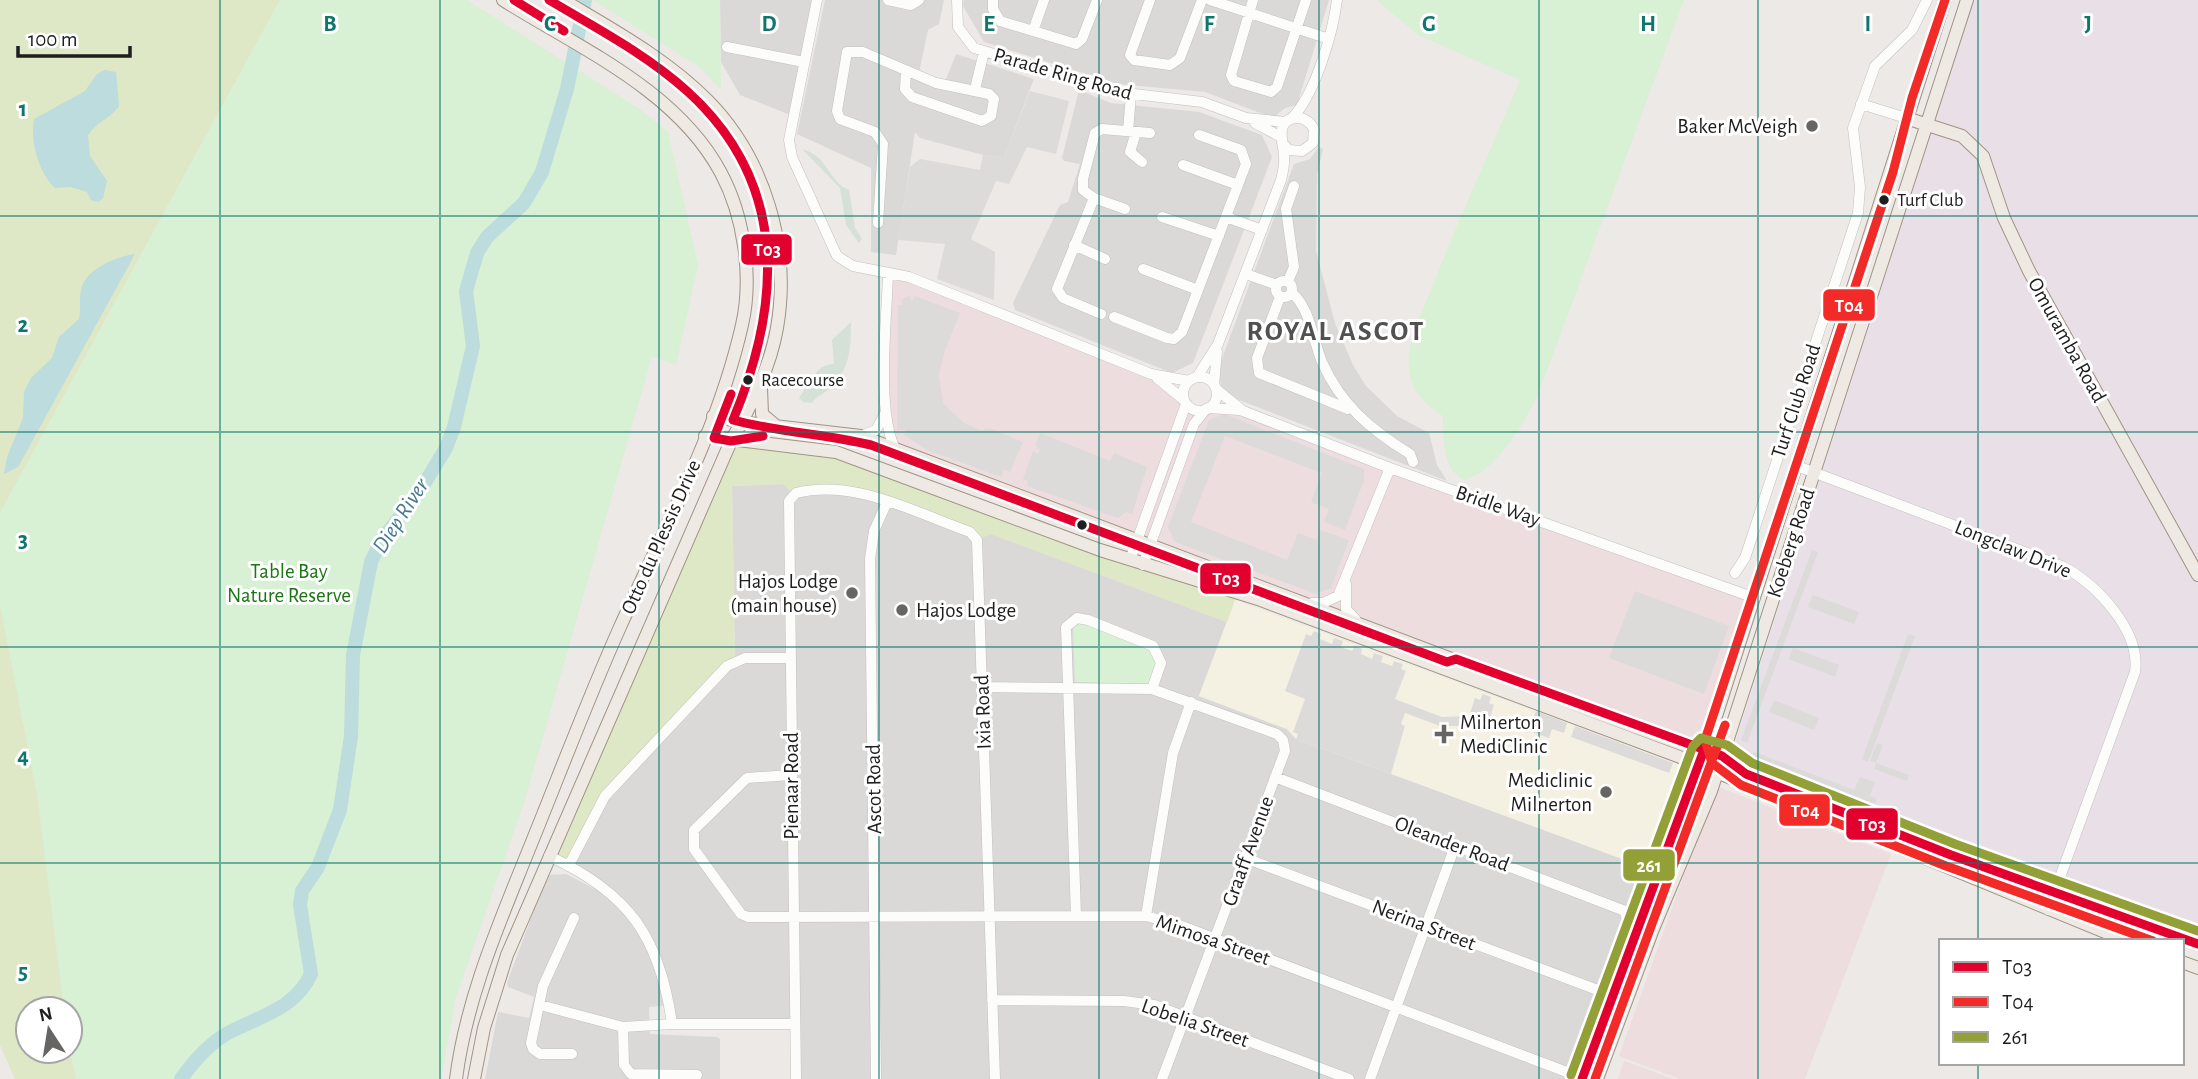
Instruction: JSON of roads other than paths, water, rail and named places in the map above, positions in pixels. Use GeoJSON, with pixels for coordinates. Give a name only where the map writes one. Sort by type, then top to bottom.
{"type":"FeatureCollection","features":[{"type":"Feature","properties":{"kind":"main road","name":"Otto du Plessis Drive"},"geometry":{"type":"LineString","coordinates":[[456,1079],[470,1010],[488,953],[613,643],[713,416],[742,326],[745,303],[745,269],[734,205],[722,174],[684,121],[660,100],[617,71],[503,0]]}},
{"type":"Feature","properties":{"kind":"main road","name":"Otto du Plessis Drive"},"geometry":{"type":"LineString","coordinates":[[474,1079],[500,974],[731,441],[763,377],[773,345],[780,305],[777,242],[767,198],[742,144],[709,102],[680,76],[624,36],[563,0]]}},
{"type":"Feature","properties":{"kind":"main road","name":"Koeberg Road"},"geometry":{"type":"LineString","coordinates":[[1575,1077],[1699,766],[1945,0]]}},
{"type":"Feature","properties":{"kind":"main road","name":"Koeberg Road"},"geometry":{"type":"LineString","coordinates":[[1597,1079],[1722,756],[1967,0]]}},
{"type":"Feature","properties":{"kind":"main road","name":"Omuramba Road"},"geometry":{"type":"LineString","coordinates":[[1906,118],[1966,138],[1985,160],[2004,218],[2029,271],[2198,575]]}},
{"type":"Feature","properties":{"kind":"main road"},"geometry":{"type":"LineString","coordinates":[[763,377],[761,411],[765,419],[775,425]]}},
{"type":"Feature","properties":{"kind":"main road"},"geometry":{"type":"LineString","coordinates":[[713,416],[741,422],[860,436],[1311,603],[1518,684],[1722,756],[2057,884],[2198,934]]}},
{"type":"Feature","properties":{"kind":"main road"},"geometry":{"type":"LineString","coordinates":[[705,436],[836,452],[1143,565],[1258,599],[1699,766],[2122,939]]}},
{"type":"Feature","properties":{"kind":"street"},"geometry":{"type":"LineString","coordinates":[[817,0],[790,132],[792,157],[832,251],[852,266],[909,277],[1151,374],[1207,379],[1215,387]]}},
{"type":"Feature","properties":{"kind":"street"},"geometry":{"type":"LineString","coordinates":[[888,0],[911,5],[919,0]]}},
{"type":"Feature","properties":{"kind":"street","name":"Parade Ring Road"},"geometry":{"type":"LineString","coordinates":[[957,0],[956,18],[962,36],[974,48],[984,52],[1131,95],[1202,102],[1246,117],[1288,121]]}},
{"type":"Feature","properties":{"kind":"street"},"geometry":{"type":"LineString","coordinates":[[993,0],[993,9],[1000,21],[1070,43],[1079,43],[1097,0]]}},
{"type":"Feature","properties":{"kind":"street"},"geometry":{"type":"LineString","coordinates":[[1033,31],[1044,0]]}},
{"type":"Feature","properties":{"kind":"street"},"geometry":{"type":"LineString","coordinates":[[1150,0],[1130,55],[1134,60],[1170,65],[1181,58],[1202,0]]}},
{"type":"Feature","properties":{"kind":"street"},"geometry":{"type":"LineString","coordinates":[[1210,0],[1329,38]]}},
{"type":"Feature","properties":{"kind":"street"},"geometry":{"type":"LineString","coordinates":[[1253,0],[1231,69],[1234,80],[1274,90],[1306,0]]}},
{"type":"Feature","properties":{"kind":"street"},"geometry":{"type":"LineString","coordinates":[[1143,565],[1145,542],[1185,402],[1183,390],[1218,344],[1246,274],[1281,180],[1284,161],[1282,140],[1288,121],[1309,93],[1329,38],[1338,0]]}},
{"type":"Feature","properties":{"kind":"street","name":"Turf Club Road"},"geometry":{"type":"LineString","coordinates":[[1735,573],[1745,558],[1858,213],[1860,187],[1852,135],[1861,104],[1875,66],[1912,30],[1927,0]]}},
{"type":"Feature","properties":{"kind":"street"},"geometry":{"type":"LineString","coordinates":[[727,47],[804,62]]}},
{"type":"Feature","properties":{"kind":"street"},"geometry":{"type":"LineString","coordinates":[[878,223],[883,144],[875,132],[838,116],[836,103],[845,56],[851,51],[863,52],[906,72],[951,87],[975,89],[994,99],[995,107],[987,120],[912,97],[905,89],[906,72]]}},
{"type":"Feature","properties":{"kind":"street"},"geometry":{"type":"LineString","coordinates":[[975,89],[984,52]]}},
{"type":"Feature","properties":{"kind":"street"},"geometry":{"type":"LineString","coordinates":[[1281,180],[1315,138],[1309,93]]}},
{"type":"Feature","properties":{"kind":"street"},"geometry":{"type":"LineString","coordinates":[[1131,95],[1130,152],[1142,162]]}},
{"type":"Feature","properties":{"kind":"street"},"geometry":{"type":"LineString","coordinates":[[1861,104],[1906,118]]}},
{"type":"Feature","properties":{"kind":"street","name":"Parade Ring Road"},"geometry":{"type":"LineString","coordinates":[[1246,117],[1282,140]]}},
{"type":"Feature","properties":{"kind":"street"},"geometry":{"type":"LineString","coordinates":[[1288,121],[1300,118],[1312,125]]}},
{"type":"Feature","properties":{"kind":"street"},"geometry":{"type":"LineString","coordinates":[[1125,209],[1086,194],[1082,185],[1096,133],[1102,129],[1150,134]]}},
{"type":"Feature","properties":{"kind":"street"},"geometry":{"type":"LineString","coordinates":[[1114,317],[1174,339],[1182,332],[1246,164],[1244,153],[1199,135]]}},
{"type":"Feature","properties":{"kind":"street"},"geometry":{"type":"LineString","coordinates":[[1282,140],[1289,149],[1302,152]]}},
{"type":"Feature","properties":{"kind":"street"},"geometry":{"type":"LineString","coordinates":[[1183,165],[1238,185]]}},
{"type":"Feature","properties":{"kind":"street"},"geometry":{"type":"LineString","coordinates":[[1288,281],[1294,267],[1286,209],[1294,186]]}},
{"type":"Feature","properties":{"kind":"street"},"geometry":{"type":"LineString","coordinates":[[1094,198],[1058,284],[1059,294],[1101,314]]}},
{"type":"Feature","properties":{"kind":"street"},"geometry":{"type":"LineString","coordinates":[[1162,217],[1219,236]]}},
{"type":"Feature","properties":{"kind":"street"},"geometry":{"type":"LineString","coordinates":[[1226,217],[1262,230]]}},
{"type":"Feature","properties":{"kind":"street"},"geometry":{"type":"LineString","coordinates":[[1074,246],[1105,259]]}},
{"type":"Feature","properties":{"kind":"street"},"geometry":{"type":"LineString","coordinates":[[1143,269],[1198,290]]}},
{"type":"Feature","properties":{"kind":"street"},"geometry":{"type":"LineString","coordinates":[[888,273],[886,406],[888,430],[895,449]]}},
{"type":"Feature","properties":{"kind":"street"},"geometry":{"type":"LineString","coordinates":[[1246,274],[1276,285]]}},
{"type":"Feature","properties":{"kind":"street"},"geometry":{"type":"LineString","coordinates":[[1276,285],[1281,281],[1288,281]]}},
{"type":"Feature","properties":{"kind":"street"},"geometry":{"type":"LineString","coordinates":[[1288,281],[1293,288],[1292,293],[1303,307],[1321,360],[1349,409]]}},
{"type":"Feature","properties":{"kind":"street"},"geometry":{"type":"LineString","coordinates":[[1276,285],[1276,292],[1280,297]]}},
{"type":"Feature","properties":{"kind":"street"},"geometry":{"type":"LineString","coordinates":[[1280,297],[1292,293]]}},
{"type":"Feature","properties":{"kind":"street"},"geometry":{"type":"LineString","coordinates":[[1280,297],[1256,367],[1264,376],[1349,409],[1410,454],[1413,461]]}},
{"type":"Feature","properties":{"kind":"street"},"geometry":{"type":"LineString","coordinates":[[1130,560],[1145,542],[1194,424],[1215,400],[1218,344]]}},
{"type":"Feature","properties":{"kind":"street"},"geometry":{"type":"LineString","coordinates":[[1151,374],[1196,410],[1207,409]]}},
{"type":"Feature","properties":{"kind":"street"},"geometry":{"type":"LineString","coordinates":[[1327,400],[1334,385]]}},
{"type":"Feature","properties":{"kind":"street","name":"Bridle Way"},"geometry":{"type":"LineString","coordinates":[[1215,387],[1223,398],[1243,411],[1390,467],[1755,598]]}},
{"type":"Feature","properties":{"kind":"street"},"geometry":{"type":"LineString","coordinates":[[860,436],[881,426],[886,406]]}},
{"type":"Feature","properties":{"kind":"street","name":"Bridle Way"},"geometry":{"type":"LineString","coordinates":[[1207,409],[1243,411]]}},
{"type":"Feature","properties":{"kind":"street","name":"Longclaw Drive"},"geometry":{"type":"LineString","coordinates":[[1797,466],[2064,567],[2086,580],[2109,603],[2135,651],[2136,672],[2048,910]]}},
{"type":"Feature","properties":{"kind":"street"},"geometry":{"type":"LineString","coordinates":[[1311,603],[1331,600],[1338,596],[1390,467]]}},
{"type":"Feature","properties":{"kind":"street","name":"Ixia Road"},"geometry":{"type":"LineString","coordinates":[[794,495],[802,491],[851,491],[887,502],[976,537],[995,1079]]}},
{"type":"Feature","properties":{"kind":"street","name":"Pienaar Road"},"geometry":{"type":"LineString","coordinates":[[794,495],[789,501],[796,1079]]}},
{"type":"Feature","properties":{"kind":"street","name":"Ascot Road"},"geometry":{"type":"LineString","coordinates":[[876,1079],[870,559],[874,531],[887,502]]}},
{"type":"Feature","properties":{"kind":"street"},"geometry":{"type":"LineString","coordinates":[[1346,580],[1346,607],[1356,620]]}},
{"type":"Feature","properties":{"kind":"street"},"geometry":{"type":"LineString","coordinates":[[1076,915],[1066,627],[1077,618],[1153,646],[1161,663],[1152,689]]}},
{"type":"Feature","properties":{"kind":"street"},"geometry":{"type":"LineString","coordinates":[[569,865],[605,796],[727,666],[745,658],[790,659]]}},
{"type":"Feature","properties":{"kind":"street"},"geometry":{"type":"LineString","coordinates":[[982,687],[1152,689],[1191,702],[1173,752],[1146,916]]}},
{"type":"Feature","properties":{"kind":"street","name":"Graaff Avenue"},"geometry":{"type":"LineString","coordinates":[[1162,1079],[1285,751],[1283,740],[1277,734],[1191,702]]}},
{"type":"Feature","properties":{"kind":"street","name":"Mimosa Street"},"geometry":{"type":"LineString","coordinates":[[791,775],[757,775],[747,778],[699,822],[692,836],[694,849],[741,914],[752,918],[1146,916],[1216,939],[1395,1006],[1575,1077]]}},
{"type":"Feature","properties":{"kind":"street","name":"Oleander Road"},"geometry":{"type":"LineString","coordinates":[[1275,777],[1621,908],[1627,914],[1628,925],[1603,992]]}},
{"type":"Feature","properties":{"kind":"street"},"geometry":{"type":"LineString","coordinates":[[1370,1079],[1455,846]]}},
{"type":"Feature","properties":{"kind":"street"},"geometry":{"type":"LineString","coordinates":[[549,856],[569,865],[618,898],[639,922],[662,970],[672,1024]]}},
{"type":"Feature","properties":{"kind":"street","name":"Nerina Street"},"geometry":{"type":"LineString","coordinates":[[1245,858],[1603,992]]}},
{"type":"Feature","properties":{"kind":"street"},"geometry":{"type":"LineString","coordinates":[[572,1054],[540,1054],[533,1049],[549,969],[574,918]]}},
{"type":"Feature","properties":{"kind":"street"},"geometry":{"type":"LineString","coordinates":[[1575,1077],[1603,992]]}},
{"type":"Feature","properties":{"kind":"street","name":"Lobelia Street"},"geometry":{"type":"LineString","coordinates":[[992,1000],[1139,1002],[1349,1079]]}},
{"type":"Feature","properties":{"kind":"street"},"geometry":{"type":"LineString","coordinates":[[540,1005],[623,1027],[672,1024],[795,1024]]}},
{"type":"Feature","properties":{"kind":"street"},"geometry":{"type":"LineString","coordinates":[[623,1027],[625,1065],[631,1074],[697,1075]]}},
{"type":"Feature","properties":{"kind":"water"},"geometry":{"type":"Polygon","coordinates":[[[105,70],[116,72],[119,106],[88,135],[90,156],[107,181],[103,198],[98,202],[91,200],[87,192],[71,187],[55,188],[49,182],[37,156],[33,128],[34,119],[85,91],[97,74],[105,70]]]}},
{"type":"Feature","properties":{"kind":"water"},"geometry":{"type":"Polygon","coordinates":[[[135,254],[18,467],[4,474],[7,457],[23,418],[24,392],[31,378],[52,358],[59,337],[79,319],[80,293],[84,282],[103,265],[135,254]]]}},
{"type":"Feature","properties":{"kind":"waterway","name":"Diep River"},"geometry":{"type":"LineString","coordinates":[[181,1079],[215,1042],[276,1010],[296,996],[311,974],[300,905],[302,891],[318,867],[340,810],[351,736],[353,655],[371,562],[381,541],[420,491],[446,448],[454,427],[473,346],[466,291],[477,253],[487,237],[524,203],[542,172],[567,89],[585,0]]}},
{"type":"Feature","properties":{"kind":"place","name":"Baker McVeigh"},"geometry":{"type":"Point","coordinates":[1812,126]}},
{"type":"Feature","properties":{"kind":"place","name":"Turf Club"},"geometry":{"type":"Point","coordinates":[1884,200]}},
{"type":"Feature","properties":{"kind":"place","name":"Racecourse"},"geometry":{"type":"Point","coordinates":[748,380]}},
{"type":"Feature","properties":{"kind":"place","name":"Hajos Lodge (main house)"},"geometry":{"type":"Point","coordinates":[852,593]}},
{"type":"Feature","properties":{"kind":"place","name":"Hajos Lodge"},"geometry":{"type":"Point","coordinates":[902,610]}},
{"type":"Feature","properties":{"kind":"place","name":"Milnerton MediClinic"},"geometry":{"type":"Point","coordinates":[1444,734]}},
{"type":"Feature","properties":{"kind":"place","name":"Mediclinic Milnerton"},"geometry":{"type":"Point","coordinates":[1606,792]}},
{"type":"Feature","properties":{"kind":"district","name":"ROYAL ASCOT"},"geometry":{"type":"Point","coordinates":[1336,332]}},
{"type":"Feature","properties":{"kind":"park label","name":"Table Bay Nature Reserve"},"geometry":{"type":"Point","coordinates":[289,583]}}]}
